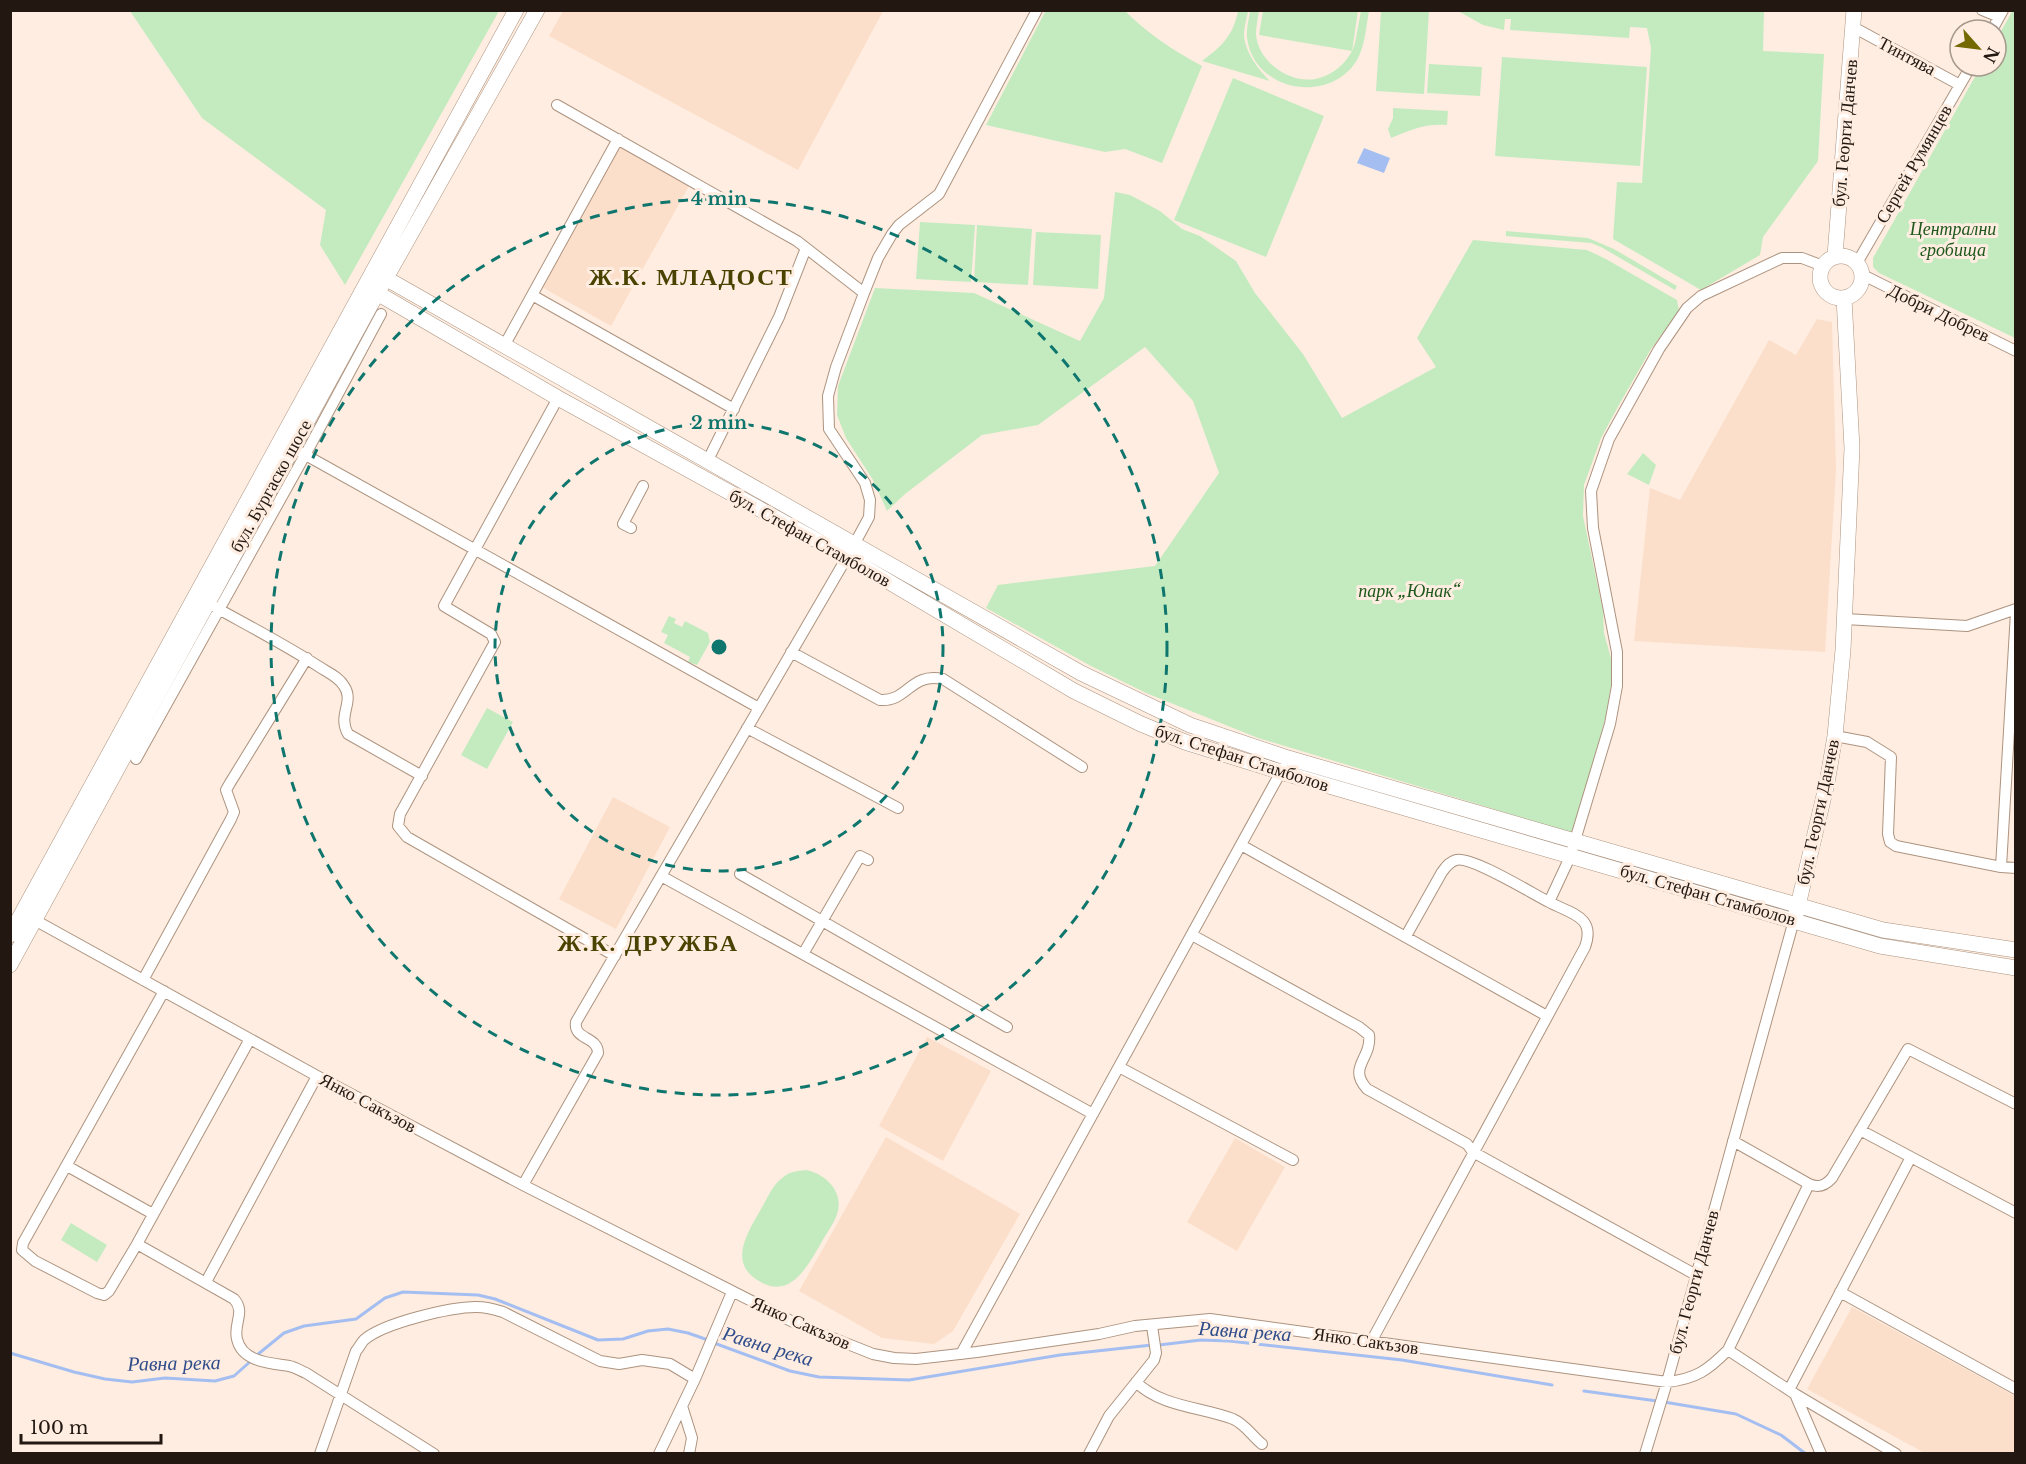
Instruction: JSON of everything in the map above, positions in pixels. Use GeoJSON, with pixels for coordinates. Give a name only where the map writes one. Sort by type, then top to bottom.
{"type":"FeatureCollection","features":[{"type":"Feature","properties":{"kind":"main road","name":"бул. Бургаско шосе"},"geometry":{"type":"LineString","coordinates":[[379,275],[516,10]]}},
{"type":"Feature","properties":{"kind":"main road","name":"бул. Бургаско шосе"},"geometry":{"type":"LineString","coordinates":[[10,965],[29,917],[371,289],[537,10]]}},
{"type":"Feature","properties":{"kind":"main road","name":"бул. Георги Данчев"},"geometry":{"type":"LineString","coordinates":[[1829,261],[1854,10]]}},
{"type":"Feature","properties":{"kind":"main road"},"geometry":{"type":"LineString","coordinates":[[1845,255],[1860,269],[1861,285],[1853,295],[1844,298],[1834,297],[1823,288],[1820,275],[1829,261],[1845,255]]}},
{"type":"Feature","properties":{"kind":"main road","name":"бул. Стефан Стамболов"},"geometry":{"type":"LineString","coordinates":[[379,275],[707,462],[855,543],[978,616],[1100,682],[1190,725],[1288,758],[1575,840],[1796,912],[1880,946],[2016,968]]}},
{"type":"Feature","properties":{"kind":"main road","name":"бул. Бургаско шосе"},"geometry":{"type":"LineString","coordinates":[[10,935],[29,917],[213,607],[299,451],[371,289]]}},
{"type":"Feature","properties":{"kind":"main road","name":"бул. Стефан Стамболов"},"geometry":{"type":"LineString","coordinates":[[371,289],[558,398],[847,556],[1074,690],[1141,724],[1185,742],[1570,857],[1796,912],[1882,930],[2016,950]]}},
{"type":"Feature","properties":{"kind":"main road","name":"бул. Георги Данчев"},"geometry":{"type":"LineString","coordinates":[[1796,912],[1823,806],[1835,736],[1845,618],[1852,448],[1844,298]]}},
{"type":"Feature","properties":{"kind":"main road"},"geometry":{"type":"LineString","coordinates":[[847,556],[855,543]]}},
{"type":"Feature","properties":{"kind":"street"},"geometry":{"type":"LineString","coordinates":[[855,543],[869,517],[870,500],[865,483],[829,429],[828,396],[836,367],[878,258],[899,225],[939,194],[1036,10]]}},
{"type":"Feature","properties":{"kind":"street"},"geometry":{"type":"LineString","coordinates":[[1982,10],[2001,14]]}},
{"type":"Feature","properties":{"kind":"street","name":"Тинтява"},"geometry":{"type":"LineString","coordinates":[[1853,27],[1960,85]]}},
{"type":"Feature","properties":{"kind":"street","name":"Сергей Румянцев"},"geometry":{"type":"LineString","coordinates":[[1860,269],[1964,78]]}},
{"type":"Feature","properties":{"kind":"street"},"geometry":{"type":"LineString","coordinates":[[557,105],[786,235],[864,293]]}},
{"type":"Feature","properties":{"kind":"street"},"geometry":{"type":"LineString","coordinates":[[504,346],[618,139]]}},
{"type":"Feature","properties":{"kind":"street"},"geometry":{"type":"LineString","coordinates":[[707,462],[779,317],[806,248]]}},
{"type":"Feature","properties":{"kind":"street"},"geometry":{"type":"LineString","coordinates":[[1549,902],[1570,857],[1610,724],[1617,686],[1617,652],[1612,615],[1593,528],[1591,500],[1594,480],[1609,439],[1659,349],[1691,303],[1701,296],[1782,258],[1829,261]]}},
{"type":"Feature","properties":{"kind":"street","name":"Добри Добрев"},"geometry":{"type":"LineString","coordinates":[[1860,269],[2016,351]]}},
{"type":"Feature","properties":{"kind":"street"},"geometry":{"type":"LineString","coordinates":[[532,295],[734,409]]}},
{"type":"Feature","properties":{"kind":"street"},"geometry":{"type":"LineString","coordinates":[[381,314],[299,451],[759,708]]}},
{"type":"Feature","properties":{"kind":"street"},"geometry":{"type":"LineString","coordinates":[[558,398],[444,606],[491,633],[495,642],[399,818],[398,826],[403,834],[615,956]]}},
{"type":"Feature","properties":{"kind":"street"},"geometry":{"type":"LineString","coordinates":[[631,528],[623,524],[643,486]]}},
{"type":"Feature","properties":{"kind":"street"},"geometry":{"type":"LineString","coordinates":[[523,1185],[598,1053],[597,1045],[578,1033],[575,1024],[847,556]]}},
{"type":"Feature","properties":{"kind":"street"},"geometry":{"type":"LineString","coordinates":[[136,759],[213,607],[307,658],[344,685],[348,694],[343,726],[348,734],[422,776]]}},
{"type":"Feature","properties":{"kind":"street"},"geometry":{"type":"LineString","coordinates":[[1845,618],[1967,626],[2016,610],[2001,867]]}},
{"type":"Feature","properties":{"kind":"street"},"geometry":{"type":"LineString","coordinates":[[791,652],[880,700],[890,701],[921,680],[930,677],[943,679],[1082,767]]}},
{"type":"Feature","properties":{"kind":"street"},"geometry":{"type":"LineString","coordinates":[[143,980],[231,819],[234,812],[226,790],[307,658]]}},
{"type":"Feature","properties":{"kind":"street"},"geometry":{"type":"LineString","coordinates":[[747,728],[898,808]]}},
{"type":"Feature","properties":{"kind":"street"},"geometry":{"type":"LineString","coordinates":[[1835,736],[1867,742],[1891,757],[1888,834],[1890,842],[1896,846],[2016,868]]}},
{"type":"Feature","properties":{"kind":"street"},"geometry":{"type":"LineString","coordinates":[[962,1354],[1288,758]]}},
{"type":"Feature","properties":{"kind":"street"},"geometry":{"type":"LineString","coordinates":[[1241,845],[1547,1016]]}},
{"type":"Feature","properties":{"kind":"street"},"geometry":{"type":"LineString","coordinates":[[803,954],[860,856],[868,860]]}},
{"type":"Feature","properties":{"kind":"street"},"geometry":{"type":"LineString","coordinates":[[1371,1342],[1585,947],[1589,935],[1584,920],[1473,861],[1456,859],[1449,863],[1442,872],[1406,936]]}},
{"type":"Feature","properties":{"kind":"street"},"geometry":{"type":"LineString","coordinates":[[740,874],[1007,1027]]}},
{"type":"Feature","properties":{"kind":"street"},"geometry":{"type":"LineString","coordinates":[[661,876],[1093,1114]]}},
{"type":"Feature","properties":{"kind":"street","name":"бул. Георги Данчев"},"geometry":{"type":"LineString","coordinates":[[1645,1454],[1667,1382],[1796,912]]}},
{"type":"Feature","properties":{"kind":"street","name":"Янко Сакъзов"},"geometry":{"type":"LineString","coordinates":[[29,917],[317,1076],[523,1185],[795,1323],[873,1354],[916,1359],[1099,1334],[1135,1326],[1153,1331],[1175,1321],[1210,1319],[1667,1382]]}},
{"type":"Feature","properties":{"kind":"street"},"geometry":{"type":"LineString","coordinates":[[1192,935],[1359,1027],[1369,1035],[1371,1045],[1358,1077],[1367,1089],[1467,1144],[1473,1152],[1696,1275]]}},
{"type":"Feature","properties":{"kind":"street"},"geometry":{"type":"LineString","coordinates":[[164,991],[23,1244],[22,1250],[35,1261],[97,1293],[104,1294],[109,1291],[249,1039]]}},
{"type":"Feature","properties":{"kind":"street"},"geometry":{"type":"LineString","coordinates":[[1733,1141],[1809,1184],[1819,1186],[1828,1182],[1908,1048],[2016,1104]]}},
{"type":"Feature","properties":{"kind":"street"},"geometry":{"type":"LineString","coordinates":[[1119,1066],[1293,1160]]}},
{"type":"Feature","properties":{"kind":"street"},"geometry":{"type":"LineString","coordinates":[[206,1282],[317,1076]]}},
{"type":"Feature","properties":{"kind":"street"},"geometry":{"type":"LineString","coordinates":[[1860,1130],[2016,1213]]}},
{"type":"Feature","properties":{"kind":"street"},"geometry":{"type":"LineString","coordinates":[[1792,1392],[1840,1292],[1911,1157]]}},
{"type":"Feature","properties":{"kind":"street"},"geometry":{"type":"LineString","coordinates":[[67,1166],[153,1214]]}},
{"type":"Feature","properties":{"kind":"street"},"geometry":{"type":"LineString","coordinates":[[1667,1382],[1686,1380],[1699,1374],[1711,1367],[1728,1350],[1809,1184]]}},
{"type":"Feature","properties":{"kind":"street"},"geometry":{"type":"LineString","coordinates":[[137,1244],[234,1299],[241,1312],[235,1332],[238,1344],[249,1355],[260,1361],[292,1367],[306,1373],[435,1454]]}},
{"type":"Feature","properties":{"kind":"street"},"geometry":{"type":"LineString","coordinates":[[658,1454],[695,1378],[732,1292]]}},
{"type":"Feature","properties":{"kind":"street"},"geometry":{"type":"LineString","coordinates":[[1840,1292],[2016,1389]]}},
{"type":"Feature","properties":{"kind":"street"},"geometry":{"type":"LineString","coordinates":[[320,1454],[356,1351],[365,1340],[408,1320],[466,1307],[490,1308],[503,1312],[600,1360],[619,1364],[642,1360],[670,1364],[695,1378]]}},
{"type":"Feature","properties":{"kind":"street"},"geometry":{"type":"LineString","coordinates":[[1089,1454],[1110,1416],[1154,1360],[1153,1331]]}},
{"type":"Feature","properties":{"kind":"street"},"geometry":{"type":"LineString","coordinates":[[1728,1350],[1792,1392],[1896,1454]]}},
{"type":"Feature","properties":{"kind":"street"},"geometry":{"type":"LineString","coordinates":[[1136,1382],[1156,1396],[1234,1420],[1262,1444]]}},
{"type":"Feature","properties":{"kind":"street"},"geometry":{"type":"LineString","coordinates":[[1792,1392],[1821,1454]]}},
{"type":"Feature","properties":{"kind":"street"},"geometry":{"type":"LineString","coordinates":[[682,1406],[692,1438],[689,1454]]}},
{"type":"Feature","properties":{"kind":"shaded area"},"geometry":{"type":"Polygon","coordinates":[[[563,11],[883,11],[798,170],[549,36],[563,11]]]}},
{"type":"Feature","properties":{"kind":"shaded area"},"geometry":{"type":"Polygon","coordinates":[[[619,146],[689,186],[611,326],[540,286],[619,146]]]}},
{"type":"Feature","properties":{"kind":"shaded area"},"geometry":{"type":"Polygon","coordinates":[[[1817,319],[1832,322],[1836,470],[1825,652],[1634,641],[1650,488],[1680,500],[1769,340],[1796,355],[1817,319]]]}},
{"type":"Feature","properties":{"kind":"shaded area"},"geometry":{"type":"Polygon","coordinates":[[[613,797],[670,827],[616,929],[559,899],[613,797]]]}},
{"type":"Feature","properties":{"kind":"shaded area"},"geometry":{"type":"Polygon","coordinates":[[[927,1037],[991,1071],[943,1161],[879,1126],[927,1037]]]}},
{"type":"Feature","properties":{"kind":"shaded area"},"geometry":{"type":"Polygon","coordinates":[[[886,1137],[1020,1214],[953,1331],[934,1344],[882,1338],[799,1291],[886,1137]]]}},
{"type":"Feature","properties":{"kind":"shaded area"},"geometry":{"type":"Polygon","coordinates":[[[1235,1138],[1285,1167],[1237,1251],[1187,1222],[1235,1138]]]}},
{"type":"Feature","properties":{"kind":"shaded area"},"geometry":{"type":"Polygon","coordinates":[[[1852,1307],[2015,1396],[2015,1453],[1925,1453],[1807,1389],[1852,1307]]]}},
{"type":"Feature","properties":{"kind":"green space"},"geometry":{"type":"Polygon","coordinates":[[[1046,10],[1125,11],[1161,41],[1202,66],[1162,163],[1125,149],[1105,152],[986,125],[1046,10]]]}},
{"type":"Feature","properties":{"kind":"green space","name":"Централни гробища"},"geometry":{"type":"Polygon","coordinates":[[[2013,10],[2016,11],[2015,338],[1879,273],[1873,267],[1873,258],[1974,78],[2008,78],[2008,19],[2013,10]]]}},
{"type":"Feature","properties":{"kind":"green space"},"geometry":{"type":"Polygon","coordinates":[[[130,11],[499,11],[345,285],[320,245],[326,210],[202,118],[130,11]]]}},
{"type":"Feature","properties":{"kind":"green space"},"geometry":{"type":"Polygon","coordinates":[[[1238,11],[1248,11],[1244,35],[1247,48],[1257,66],[1270,81],[1202,61],[1226,40],[1238,11]]]}},
{"type":"Feature","properties":{"kind":"green space"},"geometry":{"type":"Polygon","coordinates":[[[1250,11],[1259,11],[1256,34],[1258,45],[1271,64],[1291,77],[1314,79],[1333,72],[1344,62],[1355,43],[1361,11],[1369,11],[1364,43],[1357,60],[1345,74],[1329,83],[1312,87],[1294,86],[1278,81],[1263,71],[1253,56],[1247,38],[1250,11]]]}},
{"type":"Feature","properties":{"kind":"green space"},"geometry":{"type":"Polygon","coordinates":[[[1263,11],[1358,11],[1352,51],[1259,35],[1263,11]]]}},
{"type":"Feature","properties":{"kind":"green space"},"geometry":{"type":"Polygon","coordinates":[[[1381,11],[1429,11],[1424,94],[1376,91],[1381,11]]]}},
{"type":"Feature","properties":{"kind":"green space"},"geometry":{"type":"Polygon","coordinates":[[[1458,11],[1764,11],[1763,51],[1824,54],[1818,161],[1763,237],[1760,255],[1701,290],[1613,239],[1617,182],[1642,183],[1651,48],[1647,28],[1630,27],[1629,38],[1510,30],[1511,19],[1505,19],[1504,30],[1483,25],[1458,11]]]}},
{"type":"Feature","properties":{"kind":"green space"},"geometry":{"type":"Polygon","coordinates":[[[1502,57],[1647,67],[1640,166],[1495,156],[1502,57]]]}},
{"type":"Feature","properties":{"kind":"green space"},"geometry":{"type":"Polygon","coordinates":[[[1429,64],[1482,67],[1480,96],[1427,93],[1429,64]]]}},
{"type":"Feature","properties":{"kind":"green space"},"geometry":{"type":"Polygon","coordinates":[[[1233,78],[1324,116],[1266,257],[1174,220],[1233,78]]]}},
{"type":"Feature","properties":{"kind":"green space"},"geometry":{"type":"Polygon","coordinates":[[[1393,108],[1448,111],[1447,125],[1425,126],[1391,138],[1388,129],[1393,118],[1393,108]]]}},
{"type":"Feature","properties":{"kind":"green space","name":"парк „Юнак“"},"geometry":{"type":"Polygon","coordinates":[[[1115,192],[1130,195],[1160,211],[1182,229],[1200,236],[1236,261],[1255,293],[1303,354],[1342,418],[1436,367],[1417,338],[1473,240],[1587,250],[1677,300],[1679,311],[1651,349],[1620,403],[1601,438],[1584,485],[1583,516],[1603,611],[1604,633],[1612,662],[1606,716],[1573,833],[1258,738],[1146,693],[1091,666],[986,608],[998,585],[1155,566],[1219,473],[1193,401],[1145,347],[1038,425],[982,435],[905,494],[887,511],[873,480],[846,438],[837,415],[838,386],[875,288],[974,293],[1080,341],[1104,298],[1115,192]]]}},
{"type":"Feature","properties":{"kind":"green space"},"geometry":{"type":"Polygon","coordinates":[[[920,222],[975,225],[971,282],[916,279],[920,222]]]}},
{"type":"Feature","properties":{"kind":"green space"},"geometry":{"type":"Polygon","coordinates":[[[977,225],[1032,229],[1028,285],[974,282],[977,225]]]}},
{"type":"Feature","properties":{"kind":"green space"},"geometry":{"type":"Polygon","coordinates":[[[1506,231],[1588,238],[1614,249],[1677,286],[1675,290],[1591,243],[1506,236],[1506,231]]]}},
{"type":"Feature","properties":{"kind":"green space"},"geometry":{"type":"Polygon","coordinates":[[[1036,232],[1101,235],[1098,289],[1033,285],[1036,232]]]}},
{"type":"Feature","properties":{"kind":"green space"},"geometry":{"type":"Polygon","coordinates":[[[1643,453],[1656,465],[1649,485],[1627,474],[1643,453]]]}},
{"type":"Feature","properties":{"kind":"green space"},"geometry":{"type":"Polygon","coordinates":[[[669,616],[676,619],[674,623],[682,627],[685,621],[708,633],[710,642],[697,665],[688,662],[690,657],[664,643],[668,635],[661,632],[669,616]]]}},
{"type":"Feature","properties":{"kind":"green space"},"geometry":{"type":"Polygon","coordinates":[[[487,708],[513,722],[487,769],[461,755],[487,708]]]}},
{"type":"Feature","properties":{"kind":"green space"},"geometry":{"type":"Polygon","coordinates":[[[806,1170],[821,1176],[833,1186],[838,1201],[836,1217],[803,1271],[788,1284],[770,1286],[749,1274],[744,1265],[742,1256],[746,1237],[775,1185],[789,1173],[806,1170]]]}},
{"type":"Feature","properties":{"kind":"green space"},"geometry":{"type":"Polygon","coordinates":[[[71,1223],[107,1245],[97,1262],[61,1240],[71,1223]]]}},
{"type":"Feature","properties":{"kind":"water"},"geometry":{"type":"Polygon","coordinates":[[[1364,148],[1390,158],[1384,173],[1357,163],[1364,148]]]}},
{"type":"Feature","properties":{"kind":"waterway","name":"Равна река"},"geometry":{"type":"LineString","coordinates":[[257,1355],[284,1333],[304,1326],[356,1319],[385,1298],[403,1292],[478,1295],[495,1299],[598,1340],[623,1339],[648,1331],[668,1329],[708,1340]]}},
{"type":"Feature","properties":{"kind":"waterway","name":"Равна река"},"geometry":{"type":"LineString","coordinates":[[1159,1345],[1201,1340],[1229,1341],[1402,1360],[1552,1385]]}},
{"type":"Feature","properties":{"kind":"waterway","name":"Равна река"},"geometry":{"type":"LineString","coordinates":[[714,1343],[790,1371],[819,1377],[909,1380],[1060,1355],[1152,1345]]}},
{"type":"Feature","properties":{"kind":"waterway","name":"Равна река"},"geometry":{"type":"LineString","coordinates":[[10,1353],[74,1372],[132,1382],[165,1378],[215,1381],[234,1376],[252,1360]]}},
{"type":"Feature","properties":{"kind":"waterway","name":"Равна река"},"geometry":{"type":"LineString","coordinates":[[1584,1391],[1657,1401]]}},
{"type":"Feature","properties":{"kind":"waterway","name":"Равна река"},"geometry":{"type":"LineString","coordinates":[[1664,1402],[1736,1414],[1781,1435],[1806,1454]]}},
{"type":"Feature","properties":{"kind":"district","name":"Ж.К. МЛАДОСТ"},"geometry":{"type":"Point","coordinates":[691,277]}},
{"type":"Feature","properties":{"kind":"district","name":"Ж.К. ДРУЖБА"},"geometry":{"type":"Point","coordinates":[648,943]}}]}
